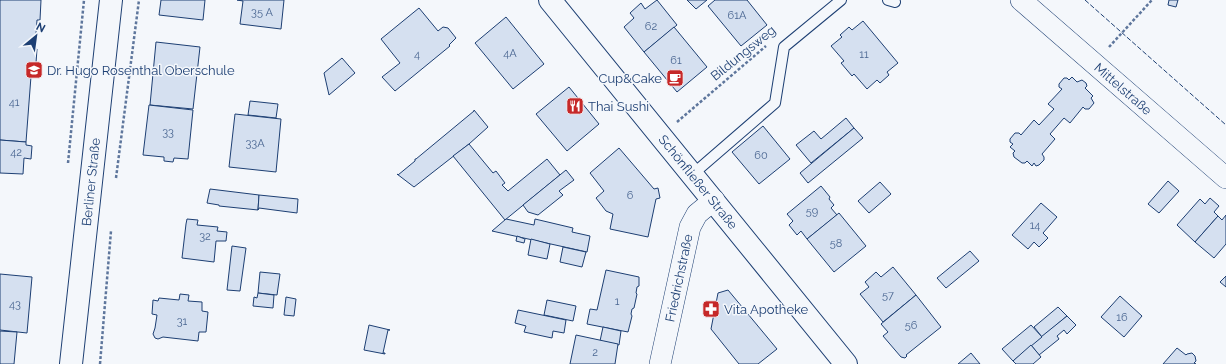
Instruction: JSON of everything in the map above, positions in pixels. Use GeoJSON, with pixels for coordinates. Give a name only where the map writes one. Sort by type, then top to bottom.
{"type":"FeatureCollection","features":[{"type":"Feature","properties":{"kind":"main road","name":"Berliner Straße"},"geometry":{"type":"LineString","coordinates":[[71,364],[111,0]]}},
{"type":"Feature","properties":{"kind":"main road","name":"Schönfließer Straße"},"geometry":{"type":"LineString","coordinates":[[550,0],[846,364]]}},
{"type":"Feature","properties":{"kind":"street","name":"Mittelstraße"},"geometry":{"type":"LineString","coordinates":[[1021,0],[1226,178]]}},
{"type":"Feature","properties":{"kind":"street","name":"Friedrichstraße"},"geometry":{"type":"LineString","coordinates":[[660,364],[690,227],[697,214],[714,200]]}},
{"type":"Feature","properties":{"kind":"lane"},"geometry":{"type":"LineString","coordinates":[[693,174],[776,104],[784,47],[841,0]]}},
{"type":"Feature","properties":{"kind":"path"},"geometry":{"type":"LineString","coordinates":[[116,185],[139,0]]}},
{"type":"Feature","properties":{"kind":"path"},"geometry":{"type":"LineString","coordinates":[[1094,64],[1152,0]]}},
{"type":"Feature","properties":{"kind":"path","name":"Bildungsweg"},"geometry":{"type":"LineString","coordinates":[[676,122],[768,45]]}},
{"type":"Feature","properties":{"kind":"path"},"geometry":{"type":"LineString","coordinates":[[100,364],[111,231]]}},
{"type":"Feature","properties":{"kind":"building","name":"Dr. Hugo Rosenthal Oberschule"},"geometry":{"type":"Polygon","coordinates":[[[0,0],[41,0],[40,20],[37,20],[35,48],[37,49],[36,63],[32,63],[26,142],[0,140],[0,0]]]}},
{"type":"Feature","properties":{"kind":"building"},"geometry":{"type":"Polygon","coordinates":[[[161,0],[205,0],[203,20],[159,15],[161,0]]]}},
{"type":"Feature","properties":{"kind":"building"},"geometry":{"type":"Polygon","coordinates":[[[237,0],[284,0],[281,29],[240,24],[243,1],[237,0]]]}},
{"type":"Feature","properties":{"kind":"building"},"geometry":{"type":"Polygon","coordinates":[[[657,0],[677,25],[644,52],[624,27],[634,18],[630,13],[641,3],[645,9],[657,0]]]}},
{"type":"Feature","properties":{"kind":"building"},"geometry":{"type":"Polygon","coordinates":[[[687,0],[707,0],[696,9],[687,0]]]}},
{"type":"Feature","properties":{"kind":"building"},"geometry":{"type":"Polygon","coordinates":[[[715,0],[747,0],[767,25],[741,46],[708,6],[715,0]]]}},
{"type":"Feature","properties":{"kind":"building"},"geometry":{"type":"Polygon","coordinates":[[[1169,0],[1178,0],[1176,7],[1168,5],[1169,0]]]}},
{"type":"Feature","properties":{"kind":"building"},"geometry":{"type":"Polygon","coordinates":[[[419,8],[438,31],[443,27],[448,28],[456,38],[449,45],[450,46],[395,91],[382,77],[400,63],[381,39],[419,8]]]}},
{"type":"Feature","properties":{"kind":"building"},"geometry":{"type":"Polygon","coordinates":[[[506,17],[544,64],[513,89],[475,43],[506,17]]]}},
{"type":"Feature","properties":{"kind":"building"},"geometry":{"type":"Polygon","coordinates":[[[863,21],[898,63],[887,72],[889,75],[880,83],[877,80],[867,89],[854,74],[852,76],[841,63],[844,61],[831,46],[842,37],[840,35],[849,27],[852,30],[863,21]]]}},
{"type":"Feature","properties":{"kind":"building"},"geometry":{"type":"Polygon","coordinates":[[[674,27],[707,67],[677,92],[644,52],[674,27]]]}},
{"type":"Feature","properties":{"kind":"building"},"geometry":{"type":"Polygon","coordinates":[[[156,42],[200,47],[193,109],[150,105],[156,42]]]}},
{"type":"Feature","properties":{"kind":"building"},"geometry":{"type":"Polygon","coordinates":[[[342,58],[355,73],[329,95],[324,73],[342,58]]]}},
{"type":"Feature","properties":{"kind":"building"},"geometry":{"type":"Polygon","coordinates":[[[1072,77],[1077,82],[1082,80],[1086,83],[1087,86],[1085,88],[1093,96],[1091,98],[1094,103],[1089,109],[1085,109],[1083,107],[1070,123],[1064,118],[1050,134],[1055,139],[1042,154],[1044,160],[1039,165],[1036,166],[1034,163],[1032,166],[1027,161],[1022,163],[1014,157],[1013,153],[1015,151],[1010,147],[1013,144],[1010,142],[1010,139],[1015,133],[1019,133],[1021,135],[1034,120],[1039,125],[1054,109],[1048,104],[1062,89],[1059,87],[1059,84],[1064,78],[1069,80],[1072,77]]]}},
{"type":"Feature","properties":{"kind":"building"},"geometry":{"type":"Polygon","coordinates":[[[569,87],[599,124],[567,151],[536,114],[569,87]]]}},
{"type":"Feature","properties":{"kind":"building"},"geometry":{"type":"Polygon","coordinates":[[[250,101],[278,104],[276,118],[248,115],[250,101]]]}},
{"type":"Feature","properties":{"kind":"building"},"geometry":{"type":"Polygon","coordinates":[[[149,105],[193,110],[188,159],[174,158],[173,162],[164,161],[164,157],[143,155],[149,105]]]}},
{"type":"Feature","properties":{"kind":"building"},"geometry":{"type":"Polygon","coordinates":[[[474,110],[488,127],[469,144],[414,187],[398,175],[474,110]]]}},
{"type":"Feature","properties":{"kind":"building"},"geometry":{"type":"Polygon","coordinates":[[[235,114],[281,119],[276,172],[229,167],[235,114]]]}},
{"type":"Feature","properties":{"kind":"building"},"geometry":{"type":"Polygon","coordinates":[[[846,118],[854,128],[811,163],[796,145],[814,131],[821,139],[846,118]]]}},
{"type":"Feature","properties":{"kind":"building"},"geometry":{"type":"Polygon","coordinates":[[[763,126],[790,159],[759,184],[732,152],[763,126]]]}},
{"type":"Feature","properties":{"kind":"building"},"geometry":{"type":"Polygon","coordinates":[[[854,128],[863,138],[808,183],[800,173],[854,128]]]}},
{"type":"Feature","properties":{"kind":"building"},"geometry":{"type":"Polygon","coordinates":[[[0,140],[26,142],[26,145],[32,146],[31,159],[24,158],[23,174],[0,173],[0,140]]]}},
{"type":"Feature","properties":{"kind":"building"},"geometry":{"type":"Polygon","coordinates":[[[469,144],[493,173],[496,171],[505,183],[502,185],[508,191],[547,159],[560,175],[505,220],[453,156],[469,144]]]}},
{"type":"Feature","properties":{"kind":"building"},"geometry":{"type":"Polygon","coordinates":[[[619,148],[654,189],[658,188],[660,198],[656,199],[648,237],[610,229],[613,214],[606,211],[596,198],[604,191],[590,173],[619,148]]]}},
{"type":"Feature","properties":{"kind":"building"},"geometry":{"type":"Polygon","coordinates":[[[566,170],[574,180],[559,191],[563,195],[538,215],[528,212],[523,205],[566,170]]]}},
{"type":"Feature","properties":{"kind":"building"},"geometry":{"type":"Polygon","coordinates":[[[1168,181],[1179,191],[1159,213],[1148,204],[1168,181]]]}},
{"type":"Feature","properties":{"kind":"building"},"geometry":{"type":"Polygon","coordinates":[[[880,182],[891,194],[869,213],[858,201],[880,182]]]}},
{"type":"Feature","properties":{"kind":"building"},"geometry":{"type":"Polygon","coordinates":[[[821,186],[830,197],[829,199],[834,205],[831,208],[837,215],[807,239],[801,231],[797,235],[789,225],[793,221],[787,214],[821,186]]]}},
{"type":"Feature","properties":{"kind":"building"},"geometry":{"type":"Polygon","coordinates":[[[210,189],[259,195],[258,210],[219,206],[207,203],[210,189]]]}},
{"type":"Feature","properties":{"kind":"building"},"geometry":{"type":"Polygon","coordinates":[[[259,195],[298,199],[297,213],[259,208],[258,210],[259,195]]]}},
{"type":"Feature","properties":{"kind":"building"},"geometry":{"type":"Polygon","coordinates":[[[1210,198],[1219,206],[1214,212],[1218,216],[1195,242],[1177,225],[1200,199],[1205,204],[1210,198]]]}},
{"type":"Feature","properties":{"kind":"building"},"geometry":{"type":"Polygon","coordinates":[[[1041,203],[1057,217],[1043,233],[1048,238],[1039,247],[1034,242],[1028,249],[1012,235],[1041,203]]]}},
{"type":"Feature","properties":{"kind":"building"},"geometry":{"type":"Polygon","coordinates":[[[839,213],[866,246],[834,272],[807,239],[839,213]]]}},
{"type":"Feature","properties":{"kind":"building"},"geometry":{"type":"Polygon","coordinates":[[[1226,215],[1226,244],[1214,258],[1195,242],[1218,216],[1222,220],[1226,215]]]}},
{"type":"Feature","properties":{"kind":"building"},"geometry":{"type":"Polygon","coordinates":[[[187,219],[198,220],[197,225],[218,227],[217,231],[227,232],[226,241],[216,241],[214,262],[182,258],[187,219]]]}},
{"type":"Feature","properties":{"kind":"building"},"geometry":{"type":"Polygon","coordinates":[[[506,219],[534,225],[535,219],[573,228],[572,232],[590,236],[587,252],[492,231],[506,219]]]}},
{"type":"Feature","properties":{"kind":"building"},"geometry":{"type":"Polygon","coordinates":[[[517,236],[525,239],[524,243],[516,241],[517,236]]]}},
{"type":"Feature","properties":{"kind":"building"},"geometry":{"type":"Polygon","coordinates":[[[531,239],[550,244],[547,259],[528,255],[531,239]]]}},
{"type":"Feature","properties":{"kind":"building"},"geometry":{"type":"Polygon","coordinates":[[[232,246],[246,248],[240,291],[227,290],[232,246]]]}},
{"type":"Feature","properties":{"kind":"building"},"geometry":{"type":"Polygon","coordinates":[[[563,247],[586,252],[582,267],[560,262],[563,247]]]}},
{"type":"Feature","properties":{"kind":"building"},"geometry":{"type":"Polygon","coordinates":[[[970,251],[979,261],[946,288],[937,278],[970,251]]]}},
{"type":"Feature","properties":{"kind":"building"},"geometry":{"type":"Polygon","coordinates":[[[893,267],[916,295],[883,322],[860,294],[869,287],[865,282],[876,272],[881,277],[893,267]]]}},
{"type":"Feature","properties":{"kind":"building"},"geometry":{"type":"Polygon","coordinates":[[[606,270],[639,277],[639,286],[637,287],[637,294],[634,308],[632,309],[628,332],[587,324],[590,309],[597,310],[606,270]]]}},
{"type":"Feature","properties":{"kind":"building"},"geometry":{"type":"Polygon","coordinates":[[[260,272],[280,274],[277,295],[258,293],[260,272]]]}},
{"type":"Feature","properties":{"kind":"building"},"geometry":{"type":"Polygon","coordinates":[[[0,274],[32,277],[27,333],[0,330],[0,274]]]}},
{"type":"Feature","properties":{"kind":"building"},"geometry":{"type":"Polygon","coordinates":[[[1226,276],[1226,287],[1220,282],[1226,276]]]}},
{"type":"Feature","properties":{"kind":"building"},"geometry":{"type":"Polygon","coordinates":[[[728,290],[777,349],[758,364],[739,364],[711,329],[718,293],[728,290]]]}},
{"type":"Feature","properties":{"kind":"building"},"geometry":{"type":"Polygon","coordinates":[[[258,293],[274,295],[273,308],[253,306],[254,297],[257,298],[258,293]]]}},
{"type":"Feature","properties":{"kind":"building"},"geometry":{"type":"Polygon","coordinates":[[[180,294],[189,295],[188,301],[202,302],[202,311],[208,312],[206,332],[199,332],[198,341],[163,337],[158,339],[155,338],[153,334],[157,315],[152,314],[153,300],[158,301],[159,298],[179,300],[180,294]]]}},
{"type":"Feature","properties":{"kind":"building"},"geometry":{"type":"Polygon","coordinates":[[[916,295],[941,327],[906,355],[907,356],[905,358],[901,357],[883,336],[888,332],[881,324],[916,295]]]}},
{"type":"Feature","properties":{"kind":"building"},"geometry":{"type":"Polygon","coordinates":[[[1120,296],[1142,316],[1124,337],[1101,317],[1120,296]]]}},
{"type":"Feature","properties":{"kind":"building"},"geometry":{"type":"Polygon","coordinates":[[[286,297],[296,299],[294,316],[284,315],[286,297]]]}},
{"type":"Feature","properties":{"kind":"building"},"geometry":{"type":"Polygon","coordinates":[[[547,300],[576,306],[573,321],[544,315],[547,300]]]}},
{"type":"Feature","properties":{"kind":"building"},"geometry":{"type":"Polygon","coordinates":[[[1058,307],[1067,316],[1042,337],[1034,327],[1058,307]]]}},
{"type":"Feature","properties":{"kind":"building"},"geometry":{"type":"Polygon","coordinates":[[[518,310],[566,320],[564,333],[553,331],[552,338],[524,332],[526,326],[515,323],[518,310]]]}},
{"type":"Feature","properties":{"kind":"building"},"geometry":{"type":"Polygon","coordinates":[[[1067,316],[1076,325],[1067,334],[1064,330],[1057,336],[1059,339],[1039,355],[1031,345],[1067,316]]]}},
{"type":"Feature","properties":{"kind":"building"},"geometry":{"type":"Polygon","coordinates":[[[369,325],[390,330],[388,330],[383,353],[385,354],[364,350],[369,325]]]}},
{"type":"Feature","properties":{"kind":"building"},"geometry":{"type":"Polygon","coordinates":[[[1031,325],[1042,337],[1013,361],[1002,349],[1031,325]]]}},
{"type":"Feature","properties":{"kind":"building"},"geometry":{"type":"Polygon","coordinates":[[[603,327],[621,331],[619,345],[600,341],[603,327]]]}},
{"type":"Feature","properties":{"kind":"building"},"geometry":{"type":"Polygon","coordinates":[[[0,331],[17,332],[14,364],[0,364],[0,331]]]}},
{"type":"Feature","properties":{"kind":"building"},"geometry":{"type":"Polygon","coordinates":[[[576,335],[618,344],[615,364],[570,364],[576,335]]]}},
{"type":"Feature","properties":{"kind":"building"},"geometry":{"type":"Polygon","coordinates":[[[1031,345],[1041,357],[1033,364],[1016,364],[1013,361],[1031,345]]]}},
{"type":"Feature","properties":{"kind":"building"},"geometry":{"type":"Polygon","coordinates":[[[1177,348],[1186,355],[1192,353],[1195,356],[1196,361],[1194,363],[1196,364],[1163,364],[1177,348]]]}},
{"type":"Feature","properties":{"kind":"building"},"geometry":{"type":"Polygon","coordinates":[[[971,353],[980,364],[958,364],[971,353]]]}},
{"type":"Feature","properties":{"kind":"fence"},"geometry":{"type":"LineString","coordinates":[[1085,0],[1226,125]]}},
{"type":"Feature","properties":{"kind":"place","name":"Dr. Hugo Rosenthal Oberschule"},"geometry":{"type":"Point","coordinates":[34,70]}},
{"type":"Feature","properties":{"kind":"place","name":"Cup&Cake"},"geometry":{"type":"Point","coordinates":[675,78]}},
{"type":"Feature","properties":{"kind":"place","name":"Thai Sushi"},"geometry":{"type":"Point","coordinates":[575,106]}},
{"type":"Feature","properties":{"kind":"place","name":"Vita Apotheke"},"geometry":{"type":"Point","coordinates":[711,309]}}]}
